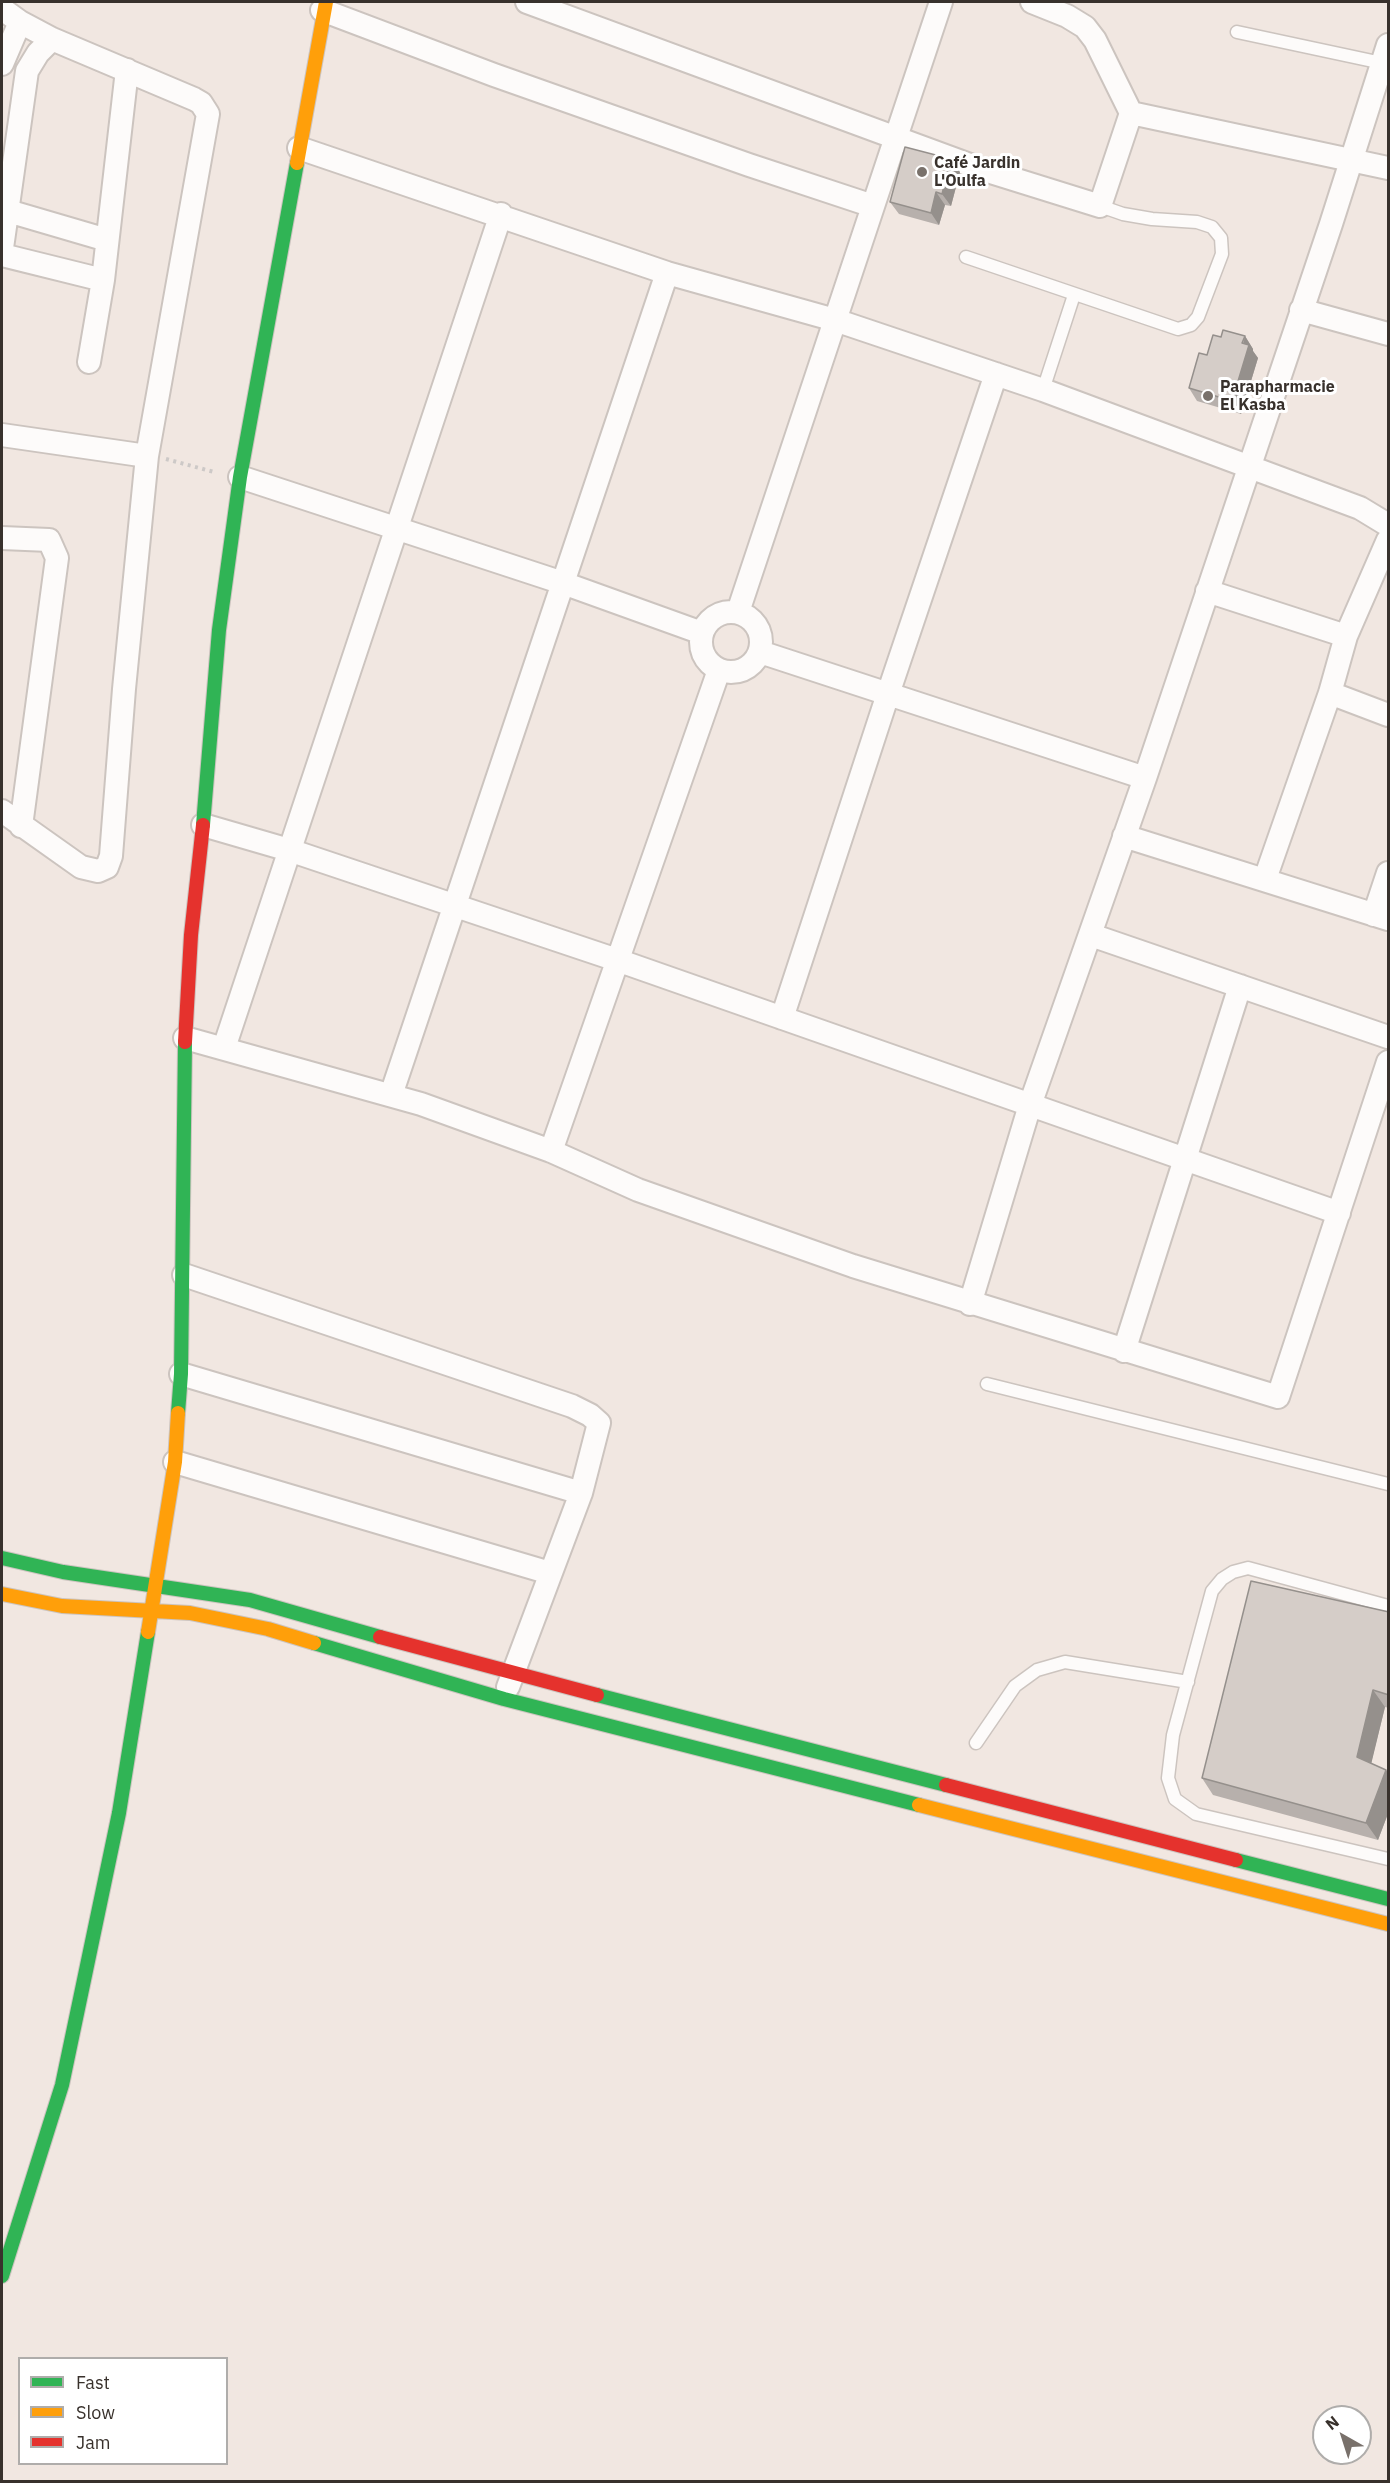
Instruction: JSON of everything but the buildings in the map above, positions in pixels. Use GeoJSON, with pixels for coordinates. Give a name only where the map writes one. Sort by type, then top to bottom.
{"type":"FeatureCollection","features":[{"type":"Feature","properties":{"kind":"street"},"geometry":{"type":"LineString","coordinates":[[527,2],[569,9],[978,168],[1100,206],[1131,113],[1095,40],[1085,27],[1067,16],[1032,2]]}},
{"type":"Feature","properties":{"kind":"street"},"geometry":{"type":"LineString","coordinates":[[738,612],[941,2]]}},
{"type":"Feature","properties":{"kind":"street"},"geometry":{"type":"LineString","coordinates":[[2,2276],[62,2085],[119,1813],[175,1462],[182,1374],[186,1038],[190,935],[203,825],[230,475],[300,148],[324,6],[494,75],[873,206]]}},
{"type":"Feature","properties":{"kind":"street"},"geometry":{"type":"LineString","coordinates":[[2,64],[11,16],[52,39],[194,99],[201,103],[208,114],[155,457],[124,689],[111,856],[107,867],[98,871],[81,867],[2,811]]}},
{"type":"Feature","properties":{"kind":"street"},"geometry":{"type":"LineString","coordinates":[[2,248],[7,197],[27,71],[38,53],[52,39]]}},
{"type":"Feature","properties":{"kind":"street"},"geometry":{"type":"LineString","coordinates":[[970,1304],[1030,1105],[1145,778],[1385,54]]}},
{"type":"Feature","properties":{"kind":"street"},"geometry":{"type":"LineString","coordinates":[[89,362],[103,280],[127,70]]}},
{"type":"Feature","properties":{"kind":"street"},"geometry":{"type":"LineString","coordinates":[[1131,113],[1389,168]]}},
{"type":"Feature","properties":{"kind":"street"},"geometry":{"type":"LineString","coordinates":[[300,148],[501,214],[667,273],[835,320],[1043,390],[1359,508],[1389,525]]}},
{"type":"Feature","properties":{"kind":"street"},"geometry":{"type":"LineString","coordinates":[[7,197],[107,240]]}},
{"type":"Feature","properties":{"kind":"street"},"geometry":{"type":"LineString","coordinates":[[224,1048],[501,214]]}},
{"type":"Feature","properties":{"kind":"street"},"geometry":{"type":"LineString","coordinates":[[2,255],[103,280]]}},
{"type":"Feature","properties":{"kind":"street"},"geometry":{"type":"LineString","coordinates":[[390,1095],[667,273]]}},
{"type":"Feature","properties":{"kind":"street"},"geometry":{"type":"LineString","coordinates":[[1301,310],[1389,334]]}},
{"type":"Feature","properties":{"kind":"street"},"geometry":{"type":"LineString","coordinates":[[782,1018],[996,374]]}},
{"type":"Feature","properties":{"kind":"street"},"geometry":{"type":"LineString","coordinates":[[2,435],[155,457]]}},
{"type":"Feature","properties":{"kind":"street"},"geometry":{"type":"LineString","coordinates":[[230,475],[397,527],[702,633]]}},
{"type":"Feature","properties":{"kind":"street"},"geometry":{"type":"LineString","coordinates":[[2,538],[49,540],[57,558],[21,826]]}},
{"type":"Feature","properties":{"kind":"street"},"geometry":{"type":"LineString","coordinates":[[1265,879],[1330,693],[1346,636],[1389,540]]}},
{"type":"Feature","properties":{"kind":"street"},"geometry":{"type":"LineString","coordinates":[[1207,591],[1346,636]]}},
{"type":"Feature","properties":{"kind":"street"},"geometry":{"type":"LineString","coordinates":[[738,612],[755,623],[762,642],[760,651],[755,661],[739,672],[718,670],[705,659],[700,642],[702,633],[712,619],[720,614],[738,612]]}},
{"type":"Feature","properties":{"kind":"street"},"geometry":{"type":"LineString","coordinates":[[760,651],[1145,778]]}},
{"type":"Feature","properties":{"kind":"street"},"geometry":{"type":"LineString","coordinates":[[551,1151],[718,670]]}},
{"type":"Feature","properties":{"kind":"street"},"geometry":{"type":"LineString","coordinates":[[1330,693],[1389,715]]}},
{"type":"Feature","properties":{"kind":"street"},"geometry":{"type":"LineString","coordinates":[[203,825],[290,850],[617,960],[1339,1213]]}},
{"type":"Feature","properties":{"kind":"street"},"geometry":{"type":"LineString","coordinates":[[1124,836],[1381,917],[1389,873]]}},
{"type":"Feature","properties":{"kind":"street"},"geometry":{"type":"LineString","coordinates":[[1091,935],[1389,1037]]}},
{"type":"Feature","properties":{"kind":"street"},"geometry":{"type":"LineString","coordinates":[[1124,1351],[1240,986]]}},
{"type":"Feature","properties":{"kind":"street"},"geometry":{"type":"LineString","coordinates":[[186,1038],[421,1104],[551,1151],[638,1190],[853,1266],[970,1304],[1278,1397],[1389,1062]]}},
{"type":"Feature","properties":{"kind":"street"},"geometry":{"type":"LineString","coordinates":[[184,1275],[572,1406],[590,1415],[599,1423],[581,1493],[504,1699]]}},
{"type":"Feature","properties":{"kind":"street"},"geometry":{"type":"LineString","coordinates":[[182,1374],[581,1493]]}},
{"type":"Feature","properties":{"kind":"street"},"geometry":{"type":"LineString","coordinates":[[175,1462],[550,1573]]}},
{"type":"Feature","properties":{"kind":"street"},"geometry":{"type":"LineString","coordinates":[[2,1558],[63,1572],[250,1599],[513,1674],[1389,1899]]}},
{"type":"Feature","properties":{"kind":"street"},"geometry":{"type":"LineString","coordinates":[[2,1593],[62,1606],[210,1616],[268,1629],[504,1699],[1389,1924]]}},
{"type":"Feature","properties":{"kind":"lane"},"geometry":{"type":"LineString","coordinates":[[1237,32],[1385,54]]}},
{"type":"Feature","properties":{"kind":"lane"},"geometry":{"type":"LineString","coordinates":[[966,257],[1178,329],[1191,325],[1198,317],[1222,254],[1221,238],[1212,227],[1197,222],[1152,219],[1123,214],[1100,206]]}},
{"type":"Feature","properties":{"kind":"lane"},"geometry":{"type":"LineString","coordinates":[[1043,390],[1074,295]]}},
{"type":"Feature","properties":{"kind":"lane"},"geometry":{"type":"LineString","coordinates":[[987,1384],[1389,1484]]}},
{"type":"Feature","properties":{"kind":"lane"},"geometry":{"type":"LineString","coordinates":[[1389,1606],[1248,1568],[1233,1572],[1222,1579],[1212,1591],[1173,1735],[1168,1778],[1175,1800],[1196,1814],[1389,1859]]}},
{"type":"Feature","properties":{"kind":"lane"},"geometry":{"type":"LineString","coordinates":[[976,1743],[1015,1686],[1037,1670],[1065,1662],[1188,1682]]}},
{"type":"Feature","properties":{"kind":"path"},"geometry":{"type":"LineString","coordinates":[[155,457],[230,475]]}},
{"type":"Feature","properties":{"kind":"traffic: fast"},"geometry":{"type":"LineString","coordinates":[[203,825],[219,630],[240,477],[297,163]]}},
{"type":"Feature","properties":{"kind":"traffic: fast"},"geometry":{"type":"LineString","coordinates":[[178,1413],[181,1374],[185,1042]]}},
{"type":"Feature","properties":{"kind":"traffic: fast"},"geometry":{"type":"LineString","coordinates":[[2,1558],[63,1572],[250,1600],[380,1637]]}},
{"type":"Feature","properties":{"kind":"traffic: fast"},"geometry":{"type":"LineString","coordinates":[[2,2276],[62,2085],[119,1813],[148,1632]]}},
{"type":"Feature","properties":{"kind":"traffic: fast"},"geometry":{"type":"LineString","coordinates":[[314,1643],[504,1699],[919,1805]]}},
{"type":"Feature","properties":{"kind":"traffic: fast"},"geometry":{"type":"LineString","coordinates":[[597,1695],[946,1785]]}},
{"type":"Feature","properties":{"kind":"traffic: fast"},"geometry":{"type":"LineString","coordinates":[[1236,1860],[1388,1899]]}},
{"type":"Feature","properties":{"kind":"traffic: slow"},"geometry":{"type":"LineString","coordinates":[[297,163],[326,2]]}},
{"type":"Feature","properties":{"kind":"traffic: slow"},"geometry":{"type":"LineString","coordinates":[[148,1632],[175,1462],[178,1413]]}},
{"type":"Feature","properties":{"kind":"traffic: slow"},"geometry":{"type":"LineString","coordinates":[[2,1594],[62,1606],[190,1613],[268,1629],[314,1643]]}},
{"type":"Feature","properties":{"kind":"traffic: slow"},"geometry":{"type":"LineString","coordinates":[[919,1805],[1388,1924]]}},
{"type":"Feature","properties":{"kind":"traffic: jam"},"geometry":{"type":"LineString","coordinates":[[185,1042],[191,935],[203,825]]}},
{"type":"Feature","properties":{"kind":"traffic: jam"},"geometry":{"type":"LineString","coordinates":[[380,1637],[597,1695]]}},
{"type":"Feature","properties":{"kind":"traffic: jam"},"geometry":{"type":"LineString","coordinates":[[946,1785],[1236,1860]]}},
{"type":"Feature","properties":{"kind":"place","name":"Café Jardin L'Oulfa"},"geometry":{"type":"Point","coordinates":[922,172]}},
{"type":"Feature","properties":{"kind":"place","name":"Parapharmacie El Kasba"},"geometry":{"type":"Point","coordinates":[1208,396]}}]}
